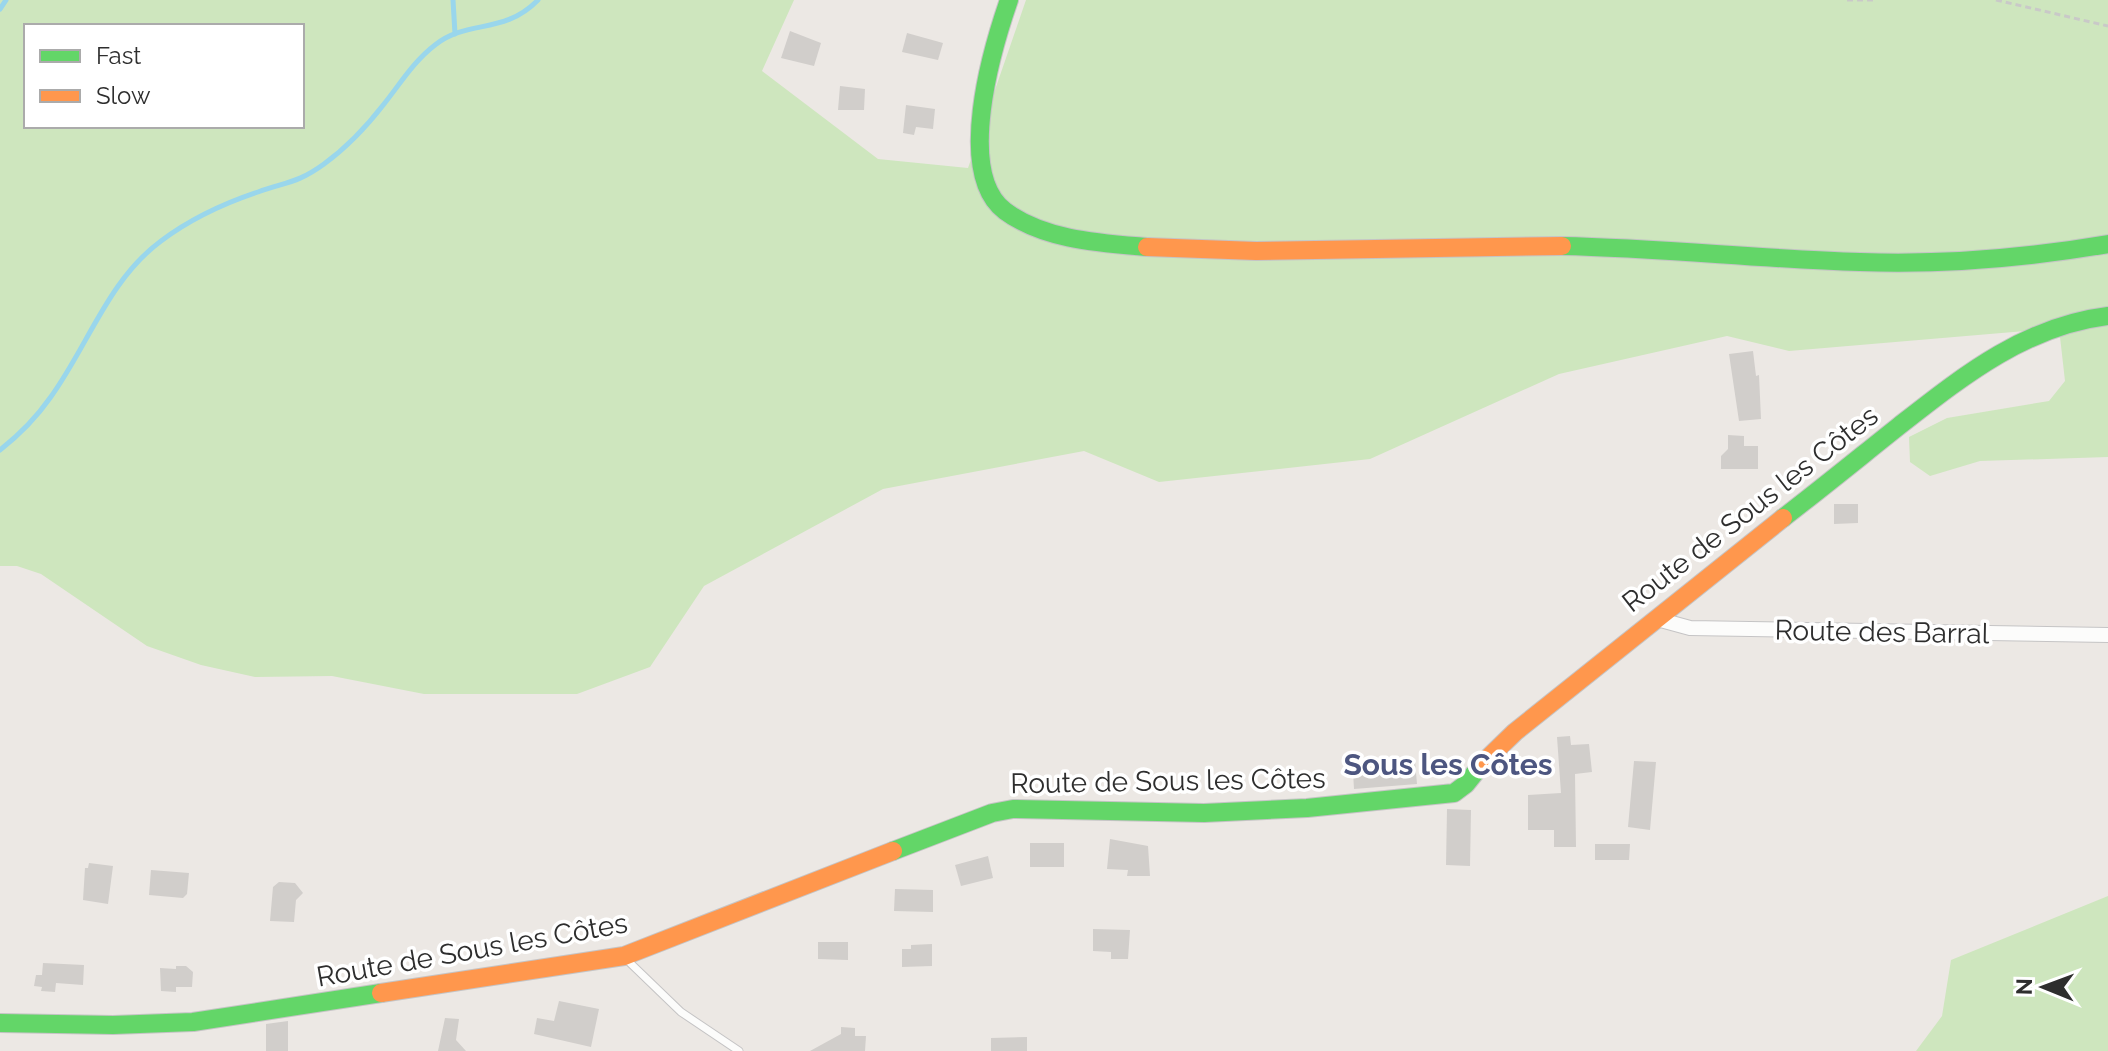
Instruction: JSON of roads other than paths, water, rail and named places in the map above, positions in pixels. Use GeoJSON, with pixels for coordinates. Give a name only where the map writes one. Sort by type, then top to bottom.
{"type":"FeatureCollection","features":[{"type":"Feature","properties":{"kind":"street"},"geometry":{"type":"LineString","coordinates":[[1009,0],[997,34],[985,86],[981,155],[984,180],[1007,214],[1045,232],[1123,245],[1216,250],[1310,252],[1525,245],[1596,246],[1859,262],[2035,257],[2108,244]]}},
{"type":"Feature","properties":{"kind":"street","name":"Route de Sous les Côtes"},"geometry":{"type":"LineString","coordinates":[[0,1023],[113,1025],[193,1022],[624,956],[963,824],[1013,809],[1204,813],[1307,808],[1454,793],[1515,732],[1949,387],[2003,349],[2057,325],[2108,316]]}},
{"type":"Feature","properties":{"kind":"street","name":"Route des Barral"},"geometry":{"type":"LineString","coordinates":[[1657,619],[1690,628],[2108,635]]}},
{"type":"Feature","properties":{"kind":"lane"},"geometry":{"type":"LineString","coordinates":[[624,956],[681,1012],[739,1051]]}},
{"type":"Feature","properties":{"kind":"waterway"},"geometry":{"type":"LineString","coordinates":[[0,9],[6,0]]}},
{"type":"Feature","properties":{"kind":"waterway"},"geometry":{"type":"LineString","coordinates":[[453,0],[455,34]]}},
{"type":"Feature","properties":{"kind":"waterway"},"geometry":{"type":"LineString","coordinates":[[0,450],[45,405],[113,294],[143,257],[161,241],[220,207],[299,179],[315,170],[356,136],[427,51],[460,32],[512,18],[538,0]]}},
{"type":"Feature","properties":{"kind":"district","name":"Sous les Côtes"},"geometry":{"type":"Point","coordinates":[1448,764]}}]}
